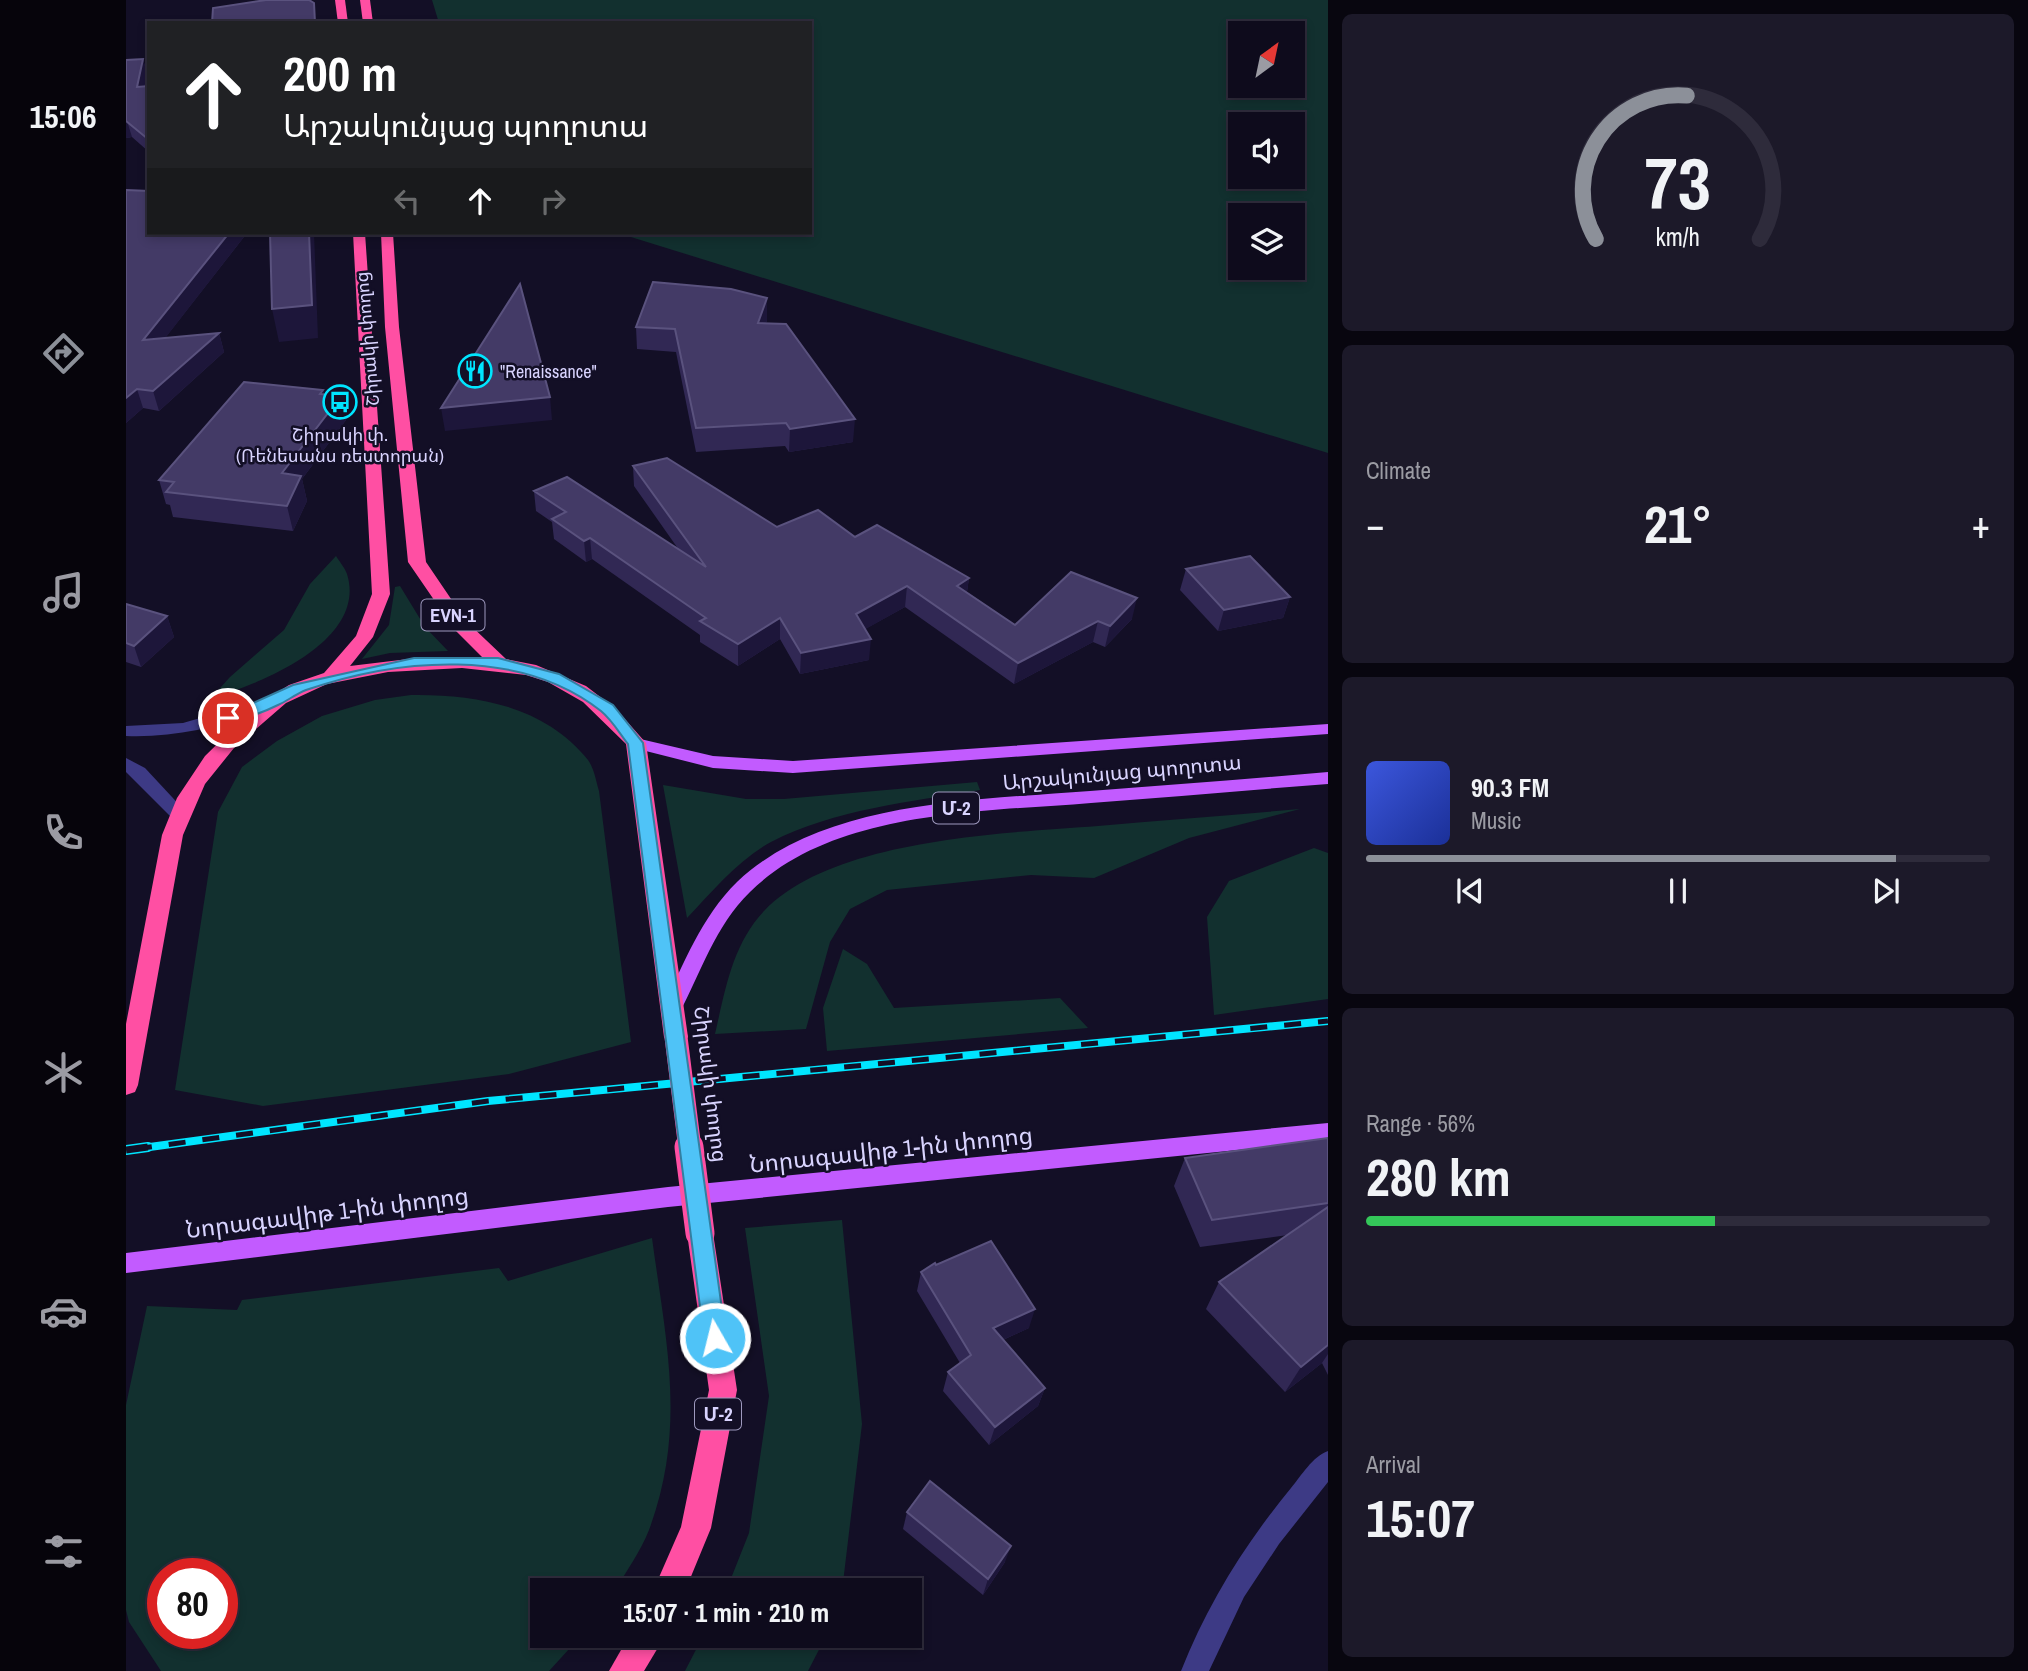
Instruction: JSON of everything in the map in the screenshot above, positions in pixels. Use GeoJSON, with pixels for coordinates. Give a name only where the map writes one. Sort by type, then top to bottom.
{"type":"FeatureCollection","features":[{"type":"Feature","properties":{"kind":"highway"},"geometry":{"type":"LineString","coordinates":[[341,0],[342,21]]}},
{"type":"Feature","properties":{"kind":"highway"},"geometry":{"type":"LineString","coordinates":[[365,0],[368,21]]}},
{"type":"Feature","properties":{"kind":"highway","name":"Շիրակի փողոց"},"geometry":{"type":"LineString","coordinates":[[330,678],[364,638],[381,594],[359,235]]}},
{"type":"Feature","properties":{"kind":"highway","name":"Շիրակի փողոց"},"geometry":{"type":"LineString","coordinates":[[387,235],[392,327],[417,562],[460,625],[498,662]]}},
{"type":"Feature","properties":{"kind":"highway","name":"Շիրակի փողոց"},"geometry":{"type":"LineString","coordinates":[[126,1085],[179,815],[205,771],[235,736],[272,702],[298,688],[330,678],[414,662],[498,662],[554,677],[608,709],[636,743],[723,1390],[696,1528],[675,1578]]}},
{"type":"Feature","properties":{"kind":"highway"},"geometry":{"type":"LineString","coordinates":[[625,1671],[641,1648]]}},
{"type":"Feature","properties":{"kind":"main road","name":"Արշակունյաց պողոտա"},"geometry":{"type":"LineString","coordinates":[[636,743],[713,762],[793,767],[1328,729]]}},
{"type":"Feature","properties":{"kind":"main road","name":"Արշակունյաց պողոտա"},"geometry":{"type":"LineString","coordinates":[[672,1009],[727,904],[787,855],[850,828],[910,812],[1328,778]]}},
{"type":"Feature","properties":{"kind":"main road","name":"Նորագավիթ 1-ին փողոց"},"geometry":{"type":"LineString","coordinates":[[126,1263],[668,1196],[1328,1132]]}},
{"type":"Feature","properties":{"kind":"street"},"geometry":{"type":"LineString","coordinates":[[126,731],[152,733],[205,726],[272,702]]}},
{"type":"Feature","properties":{"kind":"street"},"geometry":{"type":"LineString","coordinates":[[126,764],[139,772],[179,815]]}},
{"type":"Feature","properties":{"kind":"street"},"geometry":{"type":"LineString","coordinates":[[1195,1671],[1208,1634],[1287,1510],[1328,1463]]}},
{"type":"Feature","properties":{"kind":"green space"},"geometry":{"type":"Polygon","coordinates":[[[432,0],[1328,0],[1328,453],[624,235],[812,235],[812,21],[438,21],[432,0]]]}},
{"type":"Feature","properties":{"kind":"green space"},"geometry":{"type":"Polygon","coordinates":[[[336,556],[347,574],[349,598],[341,620],[326,639],[281,671],[211,698],[230,677],[284,630],[310,584],[336,556]]]}},
{"type":"Feature","properties":{"kind":"green space"},"geometry":{"type":"Polygon","coordinates":[[[400,586],[425,627],[448,651],[390,653],[362,659],[389,625],[395,587],[400,586]]]}},
{"type":"Feature","properties":{"kind":"green space"},"geometry":{"type":"Polygon","coordinates":[[[411,695],[484,701],[530,715],[571,742],[590,763],[599,791],[631,1042],[509,1074],[263,1106],[175,1090],[218,812],[242,767],[277,741],[322,716],[375,700],[411,695]]]}},
{"type":"Feature","properties":{"kind":"green space"},"geometry":{"type":"Polygon","coordinates":[[[977,782],[980,790],[847,814],[771,842],[737,867],[687,918],[663,785],[746,799],[784,799],[977,782]]]}},
{"type":"Feature","properties":{"kind":"green space"},"geometry":{"type":"Polygon","coordinates":[[[1300,809],[1189,838],[1094,878],[1031,875],[887,890],[850,909],[830,942],[806,1029],[715,1034],[731,969],[753,924],[764,911],[794,887],[832,868],[875,854],[969,837],[1300,809]]]}},
{"type":"Feature","properties":{"kind":"green space"},"geometry":{"type":"Polygon","coordinates":[[[1314,848],[1328,853],[1328,999],[1214,1015],[1207,917],[1229,881],[1314,848]]]}},
{"type":"Feature","properties":{"kind":"green space"},"geometry":{"type":"Polygon","coordinates":[[[843,949],[867,964],[894,1008],[1060,998],[1088,1028],[827,1051],[823,1008],[843,949]]]}},
{"type":"Feature","properties":{"kind":"green space"},"geometry":{"type":"Polygon","coordinates":[[[842,1220],[862,1424],[844,1578],[731,1578],[749,1533],[769,1396],[745,1228],[842,1220]]]}},
{"type":"Feature","properties":{"kind":"green space"},"geometry":{"type":"Polygon","coordinates":[[[652,1238],[670,1384],[667,1456],[661,1492],[649,1530],[623,1578],[530,1578],[530,1648],[570,1648],[549,1671],[161,1671],[129,1622],[126,1610],[126,1405],[147,1306],[237,1310],[242,1300],[499,1268],[508,1281],[652,1238]]]}},
{"type":"Feature","properties":{"kind":"green space"},"geometry":{"type":"Polygon","coordinates":[[[697,1648],[820,1648],[808,1671],[685,1671],[697,1648]]]}},
{"type":"Feature","properties":{"kind":"building"},"geometry":{"type":"Polygon","coordinates":[[[266,0],[309,0],[314,3],[315,21],[212,21],[213,8],[266,0]]]}},
{"type":"Feature","properties":{"kind":"building"},"geometry":{"type":"Polygon","coordinates":[[[143,59],[137,87],[147,86],[147,138],[126,121],[126,60],[143,59]]]}},
{"type":"Feature","properties":{"kind":"building"},"geometry":{"type":"Polygon","coordinates":[[[126,190],[147,191],[147,235],[227,235],[143,340],[219,333],[153,391],[137,389],[126,398],[126,190]]]}},
{"type":"Feature","properties":{"kind":"building"},"geometry":{"type":"Polygon","coordinates":[[[270,235],[309,235],[312,305],[272,309],[270,235]]]}},
{"type":"Feature","properties":{"kind":"building"},"geometry":{"type":"Polygon","coordinates":[[[653,282],[731,289],[767,298],[758,323],[786,324],[855,419],[790,429],[786,423],[696,428],[675,329],[636,327],[653,282]]]}},
{"type":"Feature","properties":{"kind":"building"},"geometry":{"type":"Polygon","coordinates":[[[520,284],[550,397],[441,408],[520,284]]]}},
{"type":"Feature","properties":{"kind":"building"},"geometry":{"type":"Polygon","coordinates":[[[244,382],[323,390],[320,394],[341,396],[282,473],[301,476],[287,506],[166,492],[174,482],[159,480],[244,382]]]}},
{"type":"Feature","properties":{"kind":"building"},"geometry":{"type":"Polygon","coordinates":[[[667,458],[777,527],[818,510],[855,537],[877,525],[969,578],[957,586],[1015,625],[1071,572],[1137,598],[1110,626],[1098,621],[1018,663],[907,586],[856,614],[871,639],[801,653],[780,618],[738,644],[700,621],[706,618],[590,538],[584,541],[552,519],[566,512],[534,491],[567,477],[706,567],[633,466],[667,458]]]}},
{"type":"Feature","properties":{"kind":"building"},"geometry":{"type":"Polygon","coordinates":[[[1250,556],[1290,597],[1224,610],[1186,569],[1250,556]]]}},
{"type":"Feature","properties":{"kind":"building"},"geometry":{"type":"Polygon","coordinates":[[[126,604],[167,616],[134,646],[126,643],[126,604]]]}},
{"type":"Feature","properties":{"kind":"building"},"geometry":{"type":"Polygon","coordinates":[[[1328,1138],[1328,1203],[1212,1220],[1185,1158],[1328,1138]]]}},
{"type":"Feature","properties":{"kind":"building"},"geometry":{"type":"Polygon","coordinates":[[[1328,1207],[1328,1345],[1301,1367],[1219,1282],[1328,1207]]]}},
{"type":"Feature","properties":{"kind":"building"},"geometry":{"type":"Polygon","coordinates":[[[991,1241],[1035,1309],[993,1328],[1045,1388],[995,1427],[948,1372],[971,1355],[921,1272],[935,1263],[936,1265],[991,1241]]]}},
{"type":"Feature","properties":{"kind":"building"},"geometry":{"type":"Polygon","coordinates":[[[930,1481],[1011,1546],[988,1579],[907,1512],[930,1481]]]}},
{"type":"Feature","properties":{"kind":"railway"},"geometry":{"type":"LineString","coordinates":[[135,1149],[488,1101],[1328,1021]]}},
{"type":"Feature","properties":{"kind":"railway"},"geometry":{"type":"LineString","coordinates":[[126,1150],[148,1147]]}},
{"type":"Feature","properties":{"kind":"place","name":"\"Renaissance\""},"geometry":{"type":"Point","coordinates":[475,371]}},
{"type":"Feature","properties":{"kind":"place","name":"Շիրակի փ. (Ռենեսանս ռեստորան)"},"geometry":{"type":"Point","coordinates":[340,402]}},
{"type":"Feature","properties":{"kind":"route"},"geometry":{"type":"LineString","coordinates":[[228,718],[272,702],[298,688],[330,678],[414,662],[498,662],[554,677],[572,687],[608,709],[636,743],[715,1338]]}}]}
